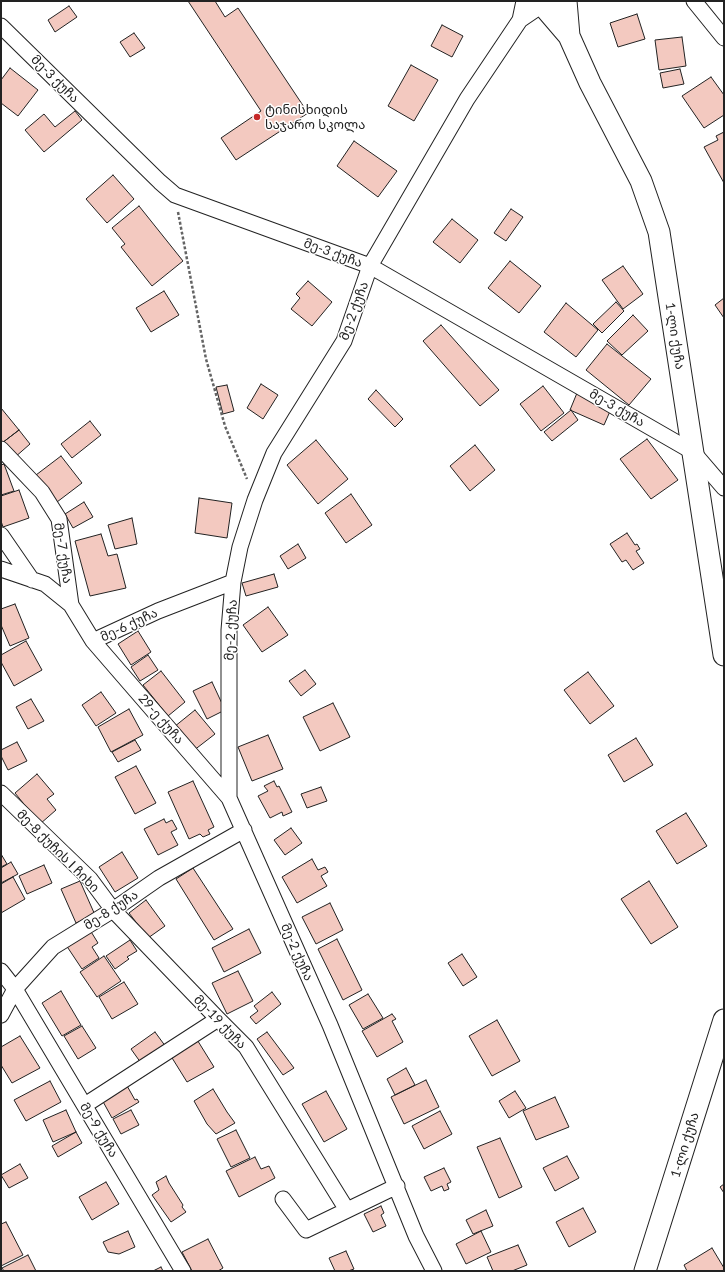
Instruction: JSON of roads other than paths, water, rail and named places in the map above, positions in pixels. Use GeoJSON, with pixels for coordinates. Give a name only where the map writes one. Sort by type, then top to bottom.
{"type":"FeatureCollection","features":[{"type":"Feature","properties":{"kind":"main road","name":"1-ლი ქუჩა"},"geometry":{"type":"LineString","coordinates":[[566,1],[569,36]]}},
{"type":"Feature","properties":{"kind":"main road","name":"1-ლი ქუჩა"},"geometry":{"type":"LineString","coordinates":[[539,2],[569,36],[590,83],[641,181],[660,232],[724,655]]}},
{"type":"Feature","properties":{"kind":"main road","name":"1-ლი ქუჩა"},"geometry":{"type":"LineString","coordinates":[[645,1271],[724,1020]]}},
{"type":"Feature","properties":{"kind":"street"},"geometry":{"type":"LineString","coordinates":[[694,1],[724,38]]}},
{"type":"Feature","properties":{"kind":"street","name":"მე-2 ქუჩა"},"geometry":{"type":"LineString","coordinates":[[434,1271],[416,1236],[397,1186],[330,1025],[229,798],[229,630],[233,582],[240,548],[255,500],[274,453],[344,341],[370,266],[467,99],[520,20],[539,2]]}},
{"type":"Feature","properties":{"kind":"street","name":"მე-3 ქუჩა"},"geometry":{"type":"LineString","coordinates":[[1,26],[175,195],[370,266],[693,452],[724,488]]}},
{"type":"Feature","properties":{"kind":"street","name":"მე-7 ქუჩა"},"geometry":{"type":"LineString","coordinates":[[2,452],[42,492],[59,519],[71,605]]}},
{"type":"Feature","properties":{"kind":"street"},"geometry":{"type":"LineString","coordinates":[[1,535],[32,580]]}},
{"type":"Feature","properties":{"kind":"street","name":"მე-6 ქუჩა"},"geometry":{"type":"LineString","coordinates":[[1,569],[45,584],[71,605],[93,641],[158,611],[233,582]]}},
{"type":"Feature","properties":{"kind":"street","name":"29-ე ქუჩა"},"geometry":{"type":"LineString","coordinates":[[93,641],[229,798]]}},
{"type":"Feature","properties":{"kind":"street","name":"მე-8 ქუჩის I ჩიხი"},"geometry":{"type":"LineString","coordinates":[[1,794],[90,879],[113,910]]}},
{"type":"Feature","properties":{"kind":"street","name":"მე-8 ქუჩა"},"geometry":{"type":"LineString","coordinates":[[1,1015],[15,989],[53,947],[113,910],[159,878],[244,830]]}},
{"type":"Feature","properties":{"kind":"street","name":"მე-19 ქუჩა"},"geometry":{"type":"LineString","coordinates":[[113,910],[246,1047],[347,1210]]}},
{"type":"Feature","properties":{"kind":"street","name":"მე-9 ქუჩა"},"geometry":{"type":"LineString","coordinates":[[1,971],[15,989],[183,1271]]}},
{"type":"Feature","properties":{"kind":"street"},"geometry":{"type":"LineString","coordinates":[[85,1105],[218,1019]]}},
{"type":"Feature","properties":{"kind":"street"},"geometry":{"type":"LineString","coordinates":[[283,1199],[306,1230],[397,1186]]}},
{"type":"Feature","properties":{"kind":"place","name":"ტინისხიდის საჯარო სკოლა"},"geometry":{"type":"Point","coordinates":[257,117]}}]}
